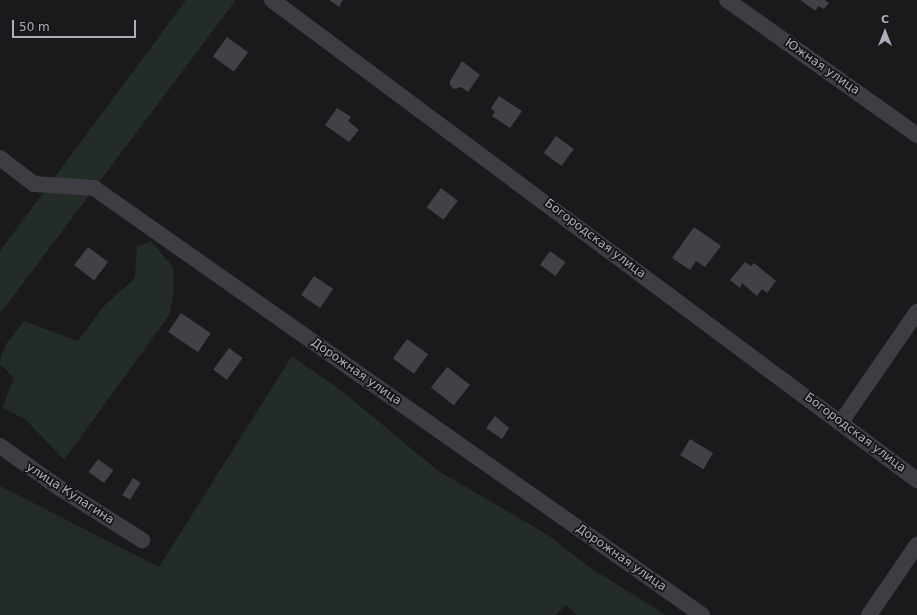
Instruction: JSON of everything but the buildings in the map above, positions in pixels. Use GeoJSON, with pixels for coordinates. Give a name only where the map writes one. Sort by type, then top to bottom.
{"type":"FeatureCollection","features":[{"type":"Feature","properties":{"kind":"street","name":"Богородская улица"},"geometry":{"type":"LineString","coordinates":[[272,0],[917,480]]}},
{"type":"Feature","properties":{"kind":"street","name":"Южная улица"},"geometry":{"type":"LineString","coordinates":[[727,0],[917,135]]}},
{"type":"Feature","properties":{"kind":"street","name":"Дорожная улица"},"geometry":{"type":"LineString","coordinates":[[0,158],[34,184],[94,188],[702,615]]}},
{"type":"Feature","properties":{"kind":"street"},"geometry":{"type":"LineString","coordinates":[[841,422],[917,312]]}},
{"type":"Feature","properties":{"kind":"street","name":"улица Кулагина"},"geometry":{"type":"LineString","coordinates":[[0,446],[60,489],[142,540]]}},
{"type":"Feature","properties":{"kind":"street"},"geometry":{"type":"LineString","coordinates":[[869,615],[917,545]]}},
{"type":"Feature","properties":{"kind":"shaded area"},"geometry":{"type":"Polygon","coordinates":[[[186,0],[236,0],[0,314],[0,251],[186,0]]]}},
{"type":"Feature","properties":{"kind":"shaded area"},"geometry":{"type":"Polygon","coordinates":[[[151,241],[173,267],[174,291],[170,314],[64,460],[25,419],[2,408],[14,378],[0,364],[6,344],[24,321],[78,341],[103,307],[135,278],[137,246],[151,241]]]}},
{"type":"Feature","properties":{"kind":"shaded area"},"geometry":{"type":"Polygon","coordinates":[[[292,356],[343,392],[437,470],[548,535],[589,567],[666,615],[577,615],[566,605],[555,615],[0,615],[0,486],[159,567],[292,356]]]}}]}
